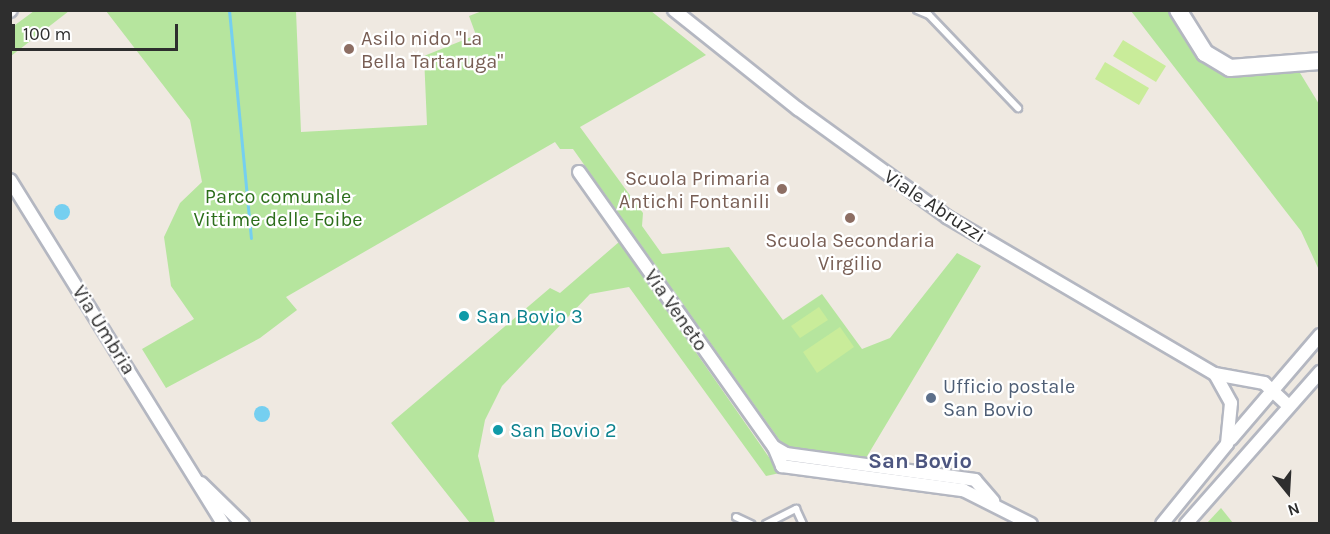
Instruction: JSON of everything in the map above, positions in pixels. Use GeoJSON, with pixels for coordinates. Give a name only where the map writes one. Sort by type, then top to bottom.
{"type":"FeatureCollection","features":[{"type":"Feature","properties":{"kind":"street","name":"Viale Abruzzi"},"geometry":{"type":"LineString","coordinates":[[674,10],[798,110],[947,217],[1215,374]]}},
{"type":"Feature","properties":{"kind":"street"},"geometry":{"type":"LineString","coordinates":[[1178,10],[1205,53],[1230,68],[1320,61]]}},
{"type":"Feature","properties":{"kind":"street","name":"Via Veneto"},"geometry":{"type":"LineString","coordinates":[[579,172],[774,447],[782,466],[963,490],[996,504],[1031,524]]}},
{"type":"Feature","properties":{"kind":"street","name":"Via Umbria"},"geometry":{"type":"LineString","coordinates":[[10,180],[223,524]]}},
{"type":"Feature","properties":{"kind":"street"},"geometry":{"type":"LineString","coordinates":[[1162,524],[1320,335]]}},
{"type":"Feature","properties":{"kind":"street"},"geometry":{"type":"LineString","coordinates":[[1186,524],[1320,372]]}},
{"type":"Feature","properties":{"kind":"street"},"geometry":{"type":"LineString","coordinates":[[1215,374],[1275,389],[1289,406]]}},
{"type":"Feature","properties":{"kind":"street"},"geometry":{"type":"LineString","coordinates":[[1215,374],[1231,403],[1227,444]]}},
{"type":"Feature","properties":{"kind":"street","name":"Via Umbria"},"geometry":{"type":"LineString","coordinates":[[198,481],[243,524]]}},
{"type":"Feature","properties":{"kind":"lane"},"geometry":{"type":"LineString","coordinates":[[917,10],[929,15],[1018,108]]}},
{"type":"Feature","properties":{"kind":"lane"},"geometry":{"type":"LineString","coordinates":[[766,524],[796,509],[803,524]]}},
{"type":"Feature","properties":{"kind":"lane"},"geometry":{"type":"LineString","coordinates":[[736,517],[751,524]]}},
{"type":"Feature","properties":{"kind":"green space"},"geometry":{"type":"Polygon","coordinates":[[[34,11],[69,11],[11,56],[11,28],[34,11]]]}},
{"type":"Feature","properties":{"kind":"green space","name":"Parco comunale Vittime delle Foibe"},"geometry":{"type":"Polygon","coordinates":[[[106,11],[296,11],[301,132],[427,125],[424,56],[476,35],[469,16],[482,11],[651,11],[706,55],[580,127],[643,213],[642,226],[662,254],[729,247],[783,320],[822,294],[862,349],[890,338],[957,253],[981,266],[866,458],[785,448],[573,149],[560,149],[555,142],[286,297],[297,310],[260,338],[166,388],[142,349],[194,319],[171,286],[164,237],[180,203],[202,182],[190,120],[106,11]]]}},
{"type":"Feature","properties":{"kind":"green space"},"geometry":{"type":"Polygon","coordinates":[[[1131,11],[1170,11],[1199,56],[1228,75],[1297,68],[1319,104],[1319,270],[1301,231],[1131,11]]]}},
{"type":"Feature","properties":{"kind":"green space"},"geometry":{"type":"Polygon","coordinates":[[[1123,40],[1166,66],[1156,82],[1113,56],[1123,40]]]}},
{"type":"Feature","properties":{"kind":"green space"},"geometry":{"type":"Polygon","coordinates":[[[1105,62],[1149,88],[1139,105],[1095,79],[1105,62]]]}},
{"type":"Feature","properties":{"kind":"green space"},"geometry":{"type":"Polygon","coordinates":[[[619,242],[780,473],[766,476],[629,287],[590,294],[502,386],[485,420],[478,456],[495,523],[470,523],[391,423],[550,288],[560,293],[619,242]]]}},
{"type":"Feature","properties":{"kind":"green space"},"geometry":{"type":"Polygon","coordinates":[[[819,307],[828,320],[800,338],[791,326],[819,307]]]}},
{"type":"Feature","properties":{"kind":"green space"},"geometry":{"type":"Polygon","coordinates":[[[840,327],[854,347],[817,373],[803,352],[840,327]]]}},
{"type":"Feature","properties":{"kind":"green space"},"geometry":{"type":"Polygon","coordinates":[[[1221,508],[1233,523],[1207,523],[1221,508]]]}},
{"type":"Feature","properties":{"kind":"water"},"geometry":{"type":"Polygon","coordinates":[[[62,204],[70,212],[62,220],[54,212],[62,204]]]}},
{"type":"Feature","properties":{"kind":"water"},"geometry":{"type":"Polygon","coordinates":[[[259,406],[265,406],[270,414],[268,420],[259,422],[254,417],[254,411],[259,406]]]}},
{"type":"Feature","properties":{"kind":"waterway"},"geometry":{"type":"LineString","coordinates":[[229,10],[251,238]]}},
{"type":"Feature","properties":{"kind":"place","name":"Asilo nido \"La Bella Tartaruga\""},"geometry":{"type":"Point","coordinates":[349,49]}},
{"type":"Feature","properties":{"kind":"place","name":"Scuola Primaria Antichi Fontanili"},"geometry":{"type":"Point","coordinates":[782,189]}},
{"type":"Feature","properties":{"kind":"place","name":"Scuola Secondaria Virgilio"},"geometry":{"type":"Point","coordinates":[850,218]}},
{"type":"Feature","properties":{"kind":"place","name":"San Bovio 3"},"geometry":{"type":"Point","coordinates":[464,316]}},
{"type":"Feature","properties":{"kind":"place","name":"Ufficio postale San Bovio"},"geometry":{"type":"Point","coordinates":[931,398]}},
{"type":"Feature","properties":{"kind":"place","name":"San Bovio 2"},"geometry":{"type":"Point","coordinates":[498,430]}},
{"type":"Feature","properties":{"kind":"district","name":"San Bovio"},"geometry":{"type":"Point","coordinates":[920,462]}}]}
